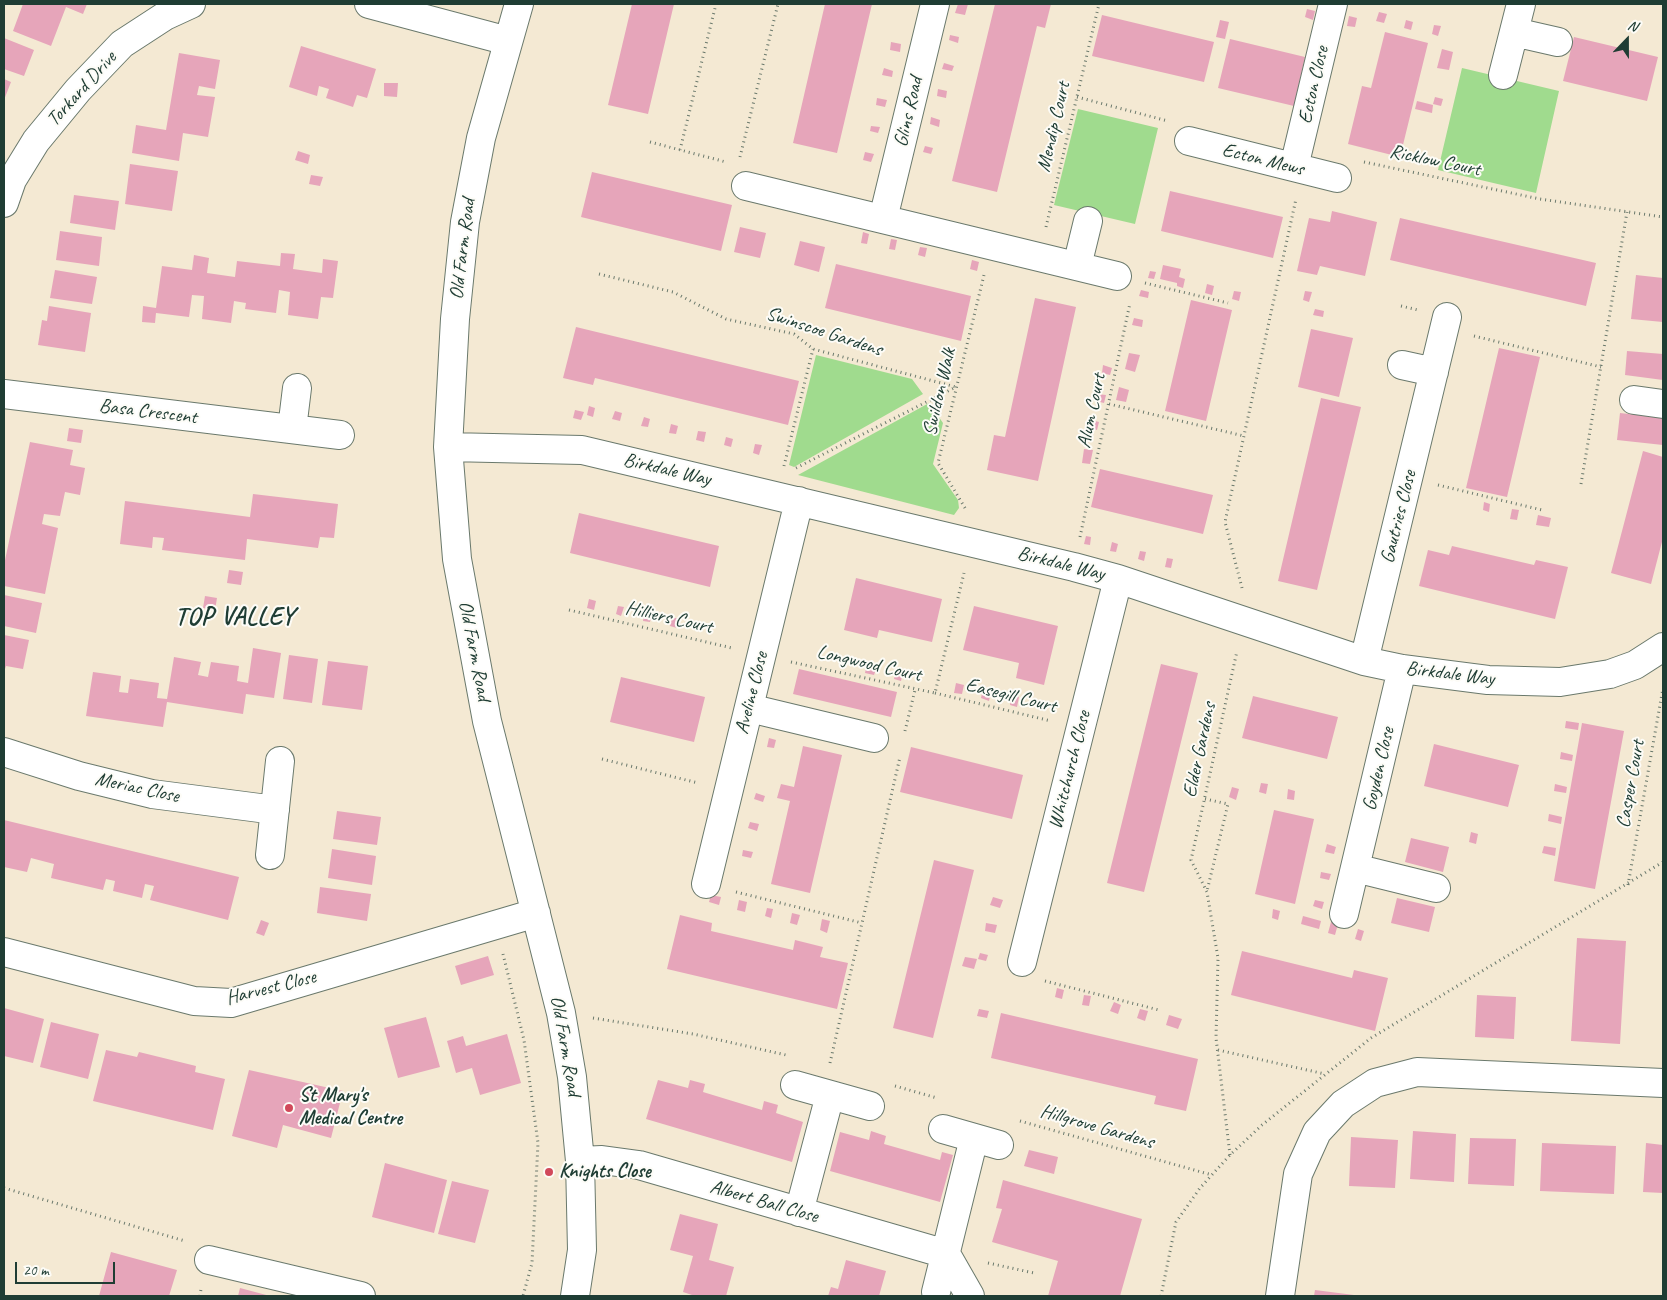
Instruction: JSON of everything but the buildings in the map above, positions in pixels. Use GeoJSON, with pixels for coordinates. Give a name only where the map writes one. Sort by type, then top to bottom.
{"type":"FeatureCollection","features":[{"type":"Feature","properties":{"kind":"street","name":"Torkard Drive"},"geometry":{"type":"LineString","coordinates":[[4,203],[12,180],[36,141],[78,90],[122,44],[165,16],[191,4]]}},
{"type":"Feature","properties":{"kind":"street"},"geometry":{"type":"LineString","coordinates":[[369,4],[508,41]]}},
{"type":"Feature","properties":{"kind":"street","name":"Old Farm Road"},"geometry":{"type":"LineString","coordinates":[[519,4],[481,138],[464,222],[455,319],[448,447],[457,559],[487,721],[561,1013],[572,1077],[580,1161],[582,1250],[575,1296]]}},
{"type":"Feature","properties":{"kind":"street","name":"Glins Road"},"geometry":{"type":"LineString","coordinates":[[883,219],[935,4]]}},
{"type":"Feature","properties":{"kind":"street","name":"Ecton Close"},"geometry":{"type":"LineString","coordinates":[[1298,168],[1333,4]]}},
{"type":"Feature","properties":{"kind":"street"},"geometry":{"type":"LineString","coordinates":[[1504,74],[1521,4]]}},
{"type":"Feature","properties":{"kind":"street"},"geometry":{"type":"LineString","coordinates":[[1514,32],[1558,42]]}},
{"type":"Feature","properties":{"kind":"street","name":"Ecton Mews"},"geometry":{"type":"LineString","coordinates":[[1189,142],[1337,178]]}},
{"type":"Feature","properties":{"kind":"street"},"geometry":{"type":"LineString","coordinates":[[742,176],[883,219],[1126,278]]}},
{"type":"Feature","properties":{"kind":"street"},"geometry":{"type":"LineString","coordinates":[[1077,266],[1088,221]]}},
{"type":"Feature","properties":{"kind":"street","name":"Gautries Close"},"geometry":{"type":"LineString","coordinates":[[1364,661],[1447,317]]}},
{"type":"Feature","properties":{"kind":"street"},"geometry":{"type":"LineString","coordinates":[[1402,365],[1434,372]]}},
{"type":"Feature","properties":{"kind":"street"},"geometry":{"type":"LineString","coordinates":[[292,429],[297,388]]}},
{"type":"Feature","properties":{"kind":"street","name":"Basa Crescent"},"geometry":{"type":"LineString","coordinates":[[4,394],[340,435]]}},
{"type":"Feature","properties":{"kind":"street"},"geometry":{"type":"LineString","coordinates":[[1634,400],[1663,404]]}},
{"type":"Feature","properties":{"kind":"street","name":"Birkdale Way"},"geometry":{"type":"LineString","coordinates":[[448,447],[582,450],[786,491],[965,541],[1118,579],[1364,661],[1402,669],[1488,680],[1560,682],[1610,674],[1636,665],[1663,647]]}},
{"type":"Feature","properties":{"kind":"street","name":"Aveline Close"},"geometry":{"type":"LineString","coordinates":[[706,884],[762,655],[786,491]]}},
{"type":"Feature","properties":{"kind":"street","name":"Whitchurch Close"},"geometry":{"type":"LineString","coordinates":[[1022,962],[1118,579]]}},
{"type":"Feature","properties":{"kind":"street","name":"Goyden Close"},"geometry":{"type":"LineString","coordinates":[[1344,914],[1402,669]]}},
{"type":"Feature","properties":{"kind":"street"},"geometry":{"type":"LineString","coordinates":[[749,708],[874,738]]}},
{"type":"Feature","properties":{"kind":"street","name":"Meriac Close"},"geometry":{"type":"LineString","coordinates":[[4,752],[80,776],[152,794],[274,810]]}},
{"type":"Feature","properties":{"kind":"street"},"geometry":{"type":"LineString","coordinates":[[270,855],[280,760]]}},
{"type":"Feature","properties":{"kind":"street"},"geometry":{"type":"LineString","coordinates":[[1355,868],[1436,888]]}},
{"type":"Feature","properties":{"kind":"street","name":"Harvest Close"},"geometry":{"type":"LineString","coordinates":[[4,952],[194,1001],[231,1003],[536,913]]}},
{"type":"Feature","properties":{"kind":"street"},"geometry":{"type":"LineString","coordinates":[[1280,1296],[1298,1174],[1317,1132],[1343,1104],[1375,1083],[1417,1072],[1663,1083]]}},
{"type":"Feature","properties":{"kind":"street"},"geometry":{"type":"LineString","coordinates":[[796,1085],[870,1106]]}},
{"type":"Feature","properties":{"kind":"street"},"geometry":{"type":"LineString","coordinates":[[799,1212],[830,1095]]}},
{"type":"Feature","properties":{"kind":"street"},"geometry":{"type":"LineString","coordinates":[[936,1292],[946,1254],[987,1142],[943,1129]]}},
{"type":"Feature","properties":{"kind":"street","name":"Albert Ball Close"},"geometry":{"type":"LineString","coordinates":[[580,1161],[602,1160],[639,1166],[946,1254]]}},
{"type":"Feature","properties":{"kind":"street"},"geometry":{"type":"LineString","coordinates":[[946,1254],[970,1296]]}},
{"type":"Feature","properties":{"kind":"street"},"geometry":{"type":"LineString","coordinates":[[209,1260],[355,1295]]}},
{"type":"Feature","properties":{"kind":"path"},"geometry":{"type":"LineString","coordinates":[[680,150],[716,4]]}},
{"type":"Feature","properties":{"kind":"path"},"geometry":{"type":"LineString","coordinates":[[650,142],[680,150],[742,176],[778,4]]}},
{"type":"Feature","properties":{"kind":"path","name":"Mendip Court"},"geometry":{"type":"LineString","coordinates":[[1039,257],[1099,4]]}},
{"type":"Feature","properties":{"kind":"path"},"geometry":{"type":"LineString","coordinates":[[1077,97],[1166,120],[1189,142]]}},
{"type":"Feature","properties":{"kind":"path","name":"Ricklow Court"},"geometry":{"type":"LineString","coordinates":[[1337,178],[1345,158],[1540,199],[1626,212]]}},
{"type":"Feature","properties":{"kind":"path"},"geometry":{"type":"LineString","coordinates":[[1243,592],[1225,522],[1298,168]]}},
{"type":"Feature","properties":{"kind":"path"},"geometry":{"type":"LineString","coordinates":[[1581,484],[1626,212],[1663,217]]}},
{"type":"Feature","properties":{"kind":"path","name":"Swildon Walk"},"geometry":{"type":"LineString","coordinates":[[965,541],[966,509],[938,463],[991,245]]}},
{"type":"Feature","properties":{"kind":"path","name":"Swinscoe Gardens"},"geometry":{"type":"LineString","coordinates":[[599,274],[673,292],[726,319],[794,334],[813,349],[956,387]]}},
{"type":"Feature","properties":{"kind":"path"},"geometry":{"type":"LineString","coordinates":[[1126,278],[1228,303]]}},
{"type":"Feature","properties":{"kind":"path","name":"Alum Court"},"geometry":{"type":"LineString","coordinates":[[1074,567],[1108,404],[1126,278]]}},
{"type":"Feature","properties":{"kind":"path"},"geometry":{"type":"LineString","coordinates":[[1401,306],[1460,320],[1457,332],[1601,368]]}},
{"type":"Feature","properties":{"kind":"path"},"geometry":{"type":"LineString","coordinates":[[786,491],[813,349]]}},
{"type":"Feature","properties":{"kind":"path"},"geometry":{"type":"LineString","coordinates":[[786,491],[956,387]]}},
{"type":"Feature","properties":{"kind":"path"},"geometry":{"type":"LineString","coordinates":[[1108,404],[1244,436]]}},
{"type":"Feature","properties":{"kind":"path"},"geometry":{"type":"LineString","coordinates":[[1408,478],[1542,510]]}},
{"type":"Feature","properties":{"kind":"path","name":"Longwood Court"},"geometry":{"type":"LineString","coordinates":[[762,655],[935,693],[965,541]]}},
{"type":"Feature","properties":{"kind":"path","name":"Hilliers Court"},"geometry":{"type":"LineString","coordinates":[[569,610],[762,655]]}},
{"type":"Feature","properties":{"kind":"path","name":"Elder Gardens"},"geometry":{"type":"LineString","coordinates":[[1207,892],[1192,860],[1238,647]]}},
{"type":"Feature","properties":{"kind":"path","name":"Casper Court"},"geometry":{"type":"LineString","coordinates":[[1628,885],[1663,688]]}},
{"type":"Feature","properties":{"kind":"path"},"geometry":{"type":"LineString","coordinates":[[907,724],[915,690]]}},
{"type":"Feature","properties":{"kind":"path","name":"Easegill Court"},"geometry":{"type":"LineString","coordinates":[[935,693],[1080,728]]}},
{"type":"Feature","properties":{"kind":"path"},"geometry":{"type":"LineString","coordinates":[[829,1067],[901,749]]}},
{"type":"Feature","properties":{"kind":"path"},"geometry":{"type":"LineString","coordinates":[[602,759],[728,791]]}},
{"type":"Feature","properties":{"kind":"path"},"geometry":{"type":"LineString","coordinates":[[1205,799],[1228,804],[1207,892],[1218,958],[1218,1050],[1230,1155]]}},
{"type":"Feature","properties":{"kind":"path"},"geometry":{"type":"LineString","coordinates":[[1161,1296],[1176,1222],[1212,1175],[1262,1125],[1371,1038],[1628,885],[1663,862]]}},
{"type":"Feature","properties":{"kind":"path"},"geometry":{"type":"LineString","coordinates":[[706,884],[862,923]]}},
{"type":"Feature","properties":{"kind":"path"},"geometry":{"type":"LineString","coordinates":[[494,925],[512,985],[524,1040],[538,1143],[532,1262],[523,1296]]}},
{"type":"Feature","properties":{"kind":"path"},"geometry":{"type":"LineString","coordinates":[[1022,962],[1019,975],[1159,1010]]}},
{"type":"Feature","properties":{"kind":"path"},"geometry":{"type":"LineString","coordinates":[[561,1013],[693,1034],[790,1057]]}},
{"type":"Feature","properties":{"kind":"path"},"geometry":{"type":"LineString","coordinates":[[1218,1050],[1326,1074]]}},
{"type":"Feature","properties":{"kind":"path"},"geometry":{"type":"LineString","coordinates":[[892,1085],[947,1100]]}},
{"type":"Feature","properties":{"kind":"path","name":"Hillgrove Gardens"},"geometry":{"type":"LineString","coordinates":[[1012,1119],[1212,1175]]}},
{"type":"Feature","properties":{"kind":"path"},"geometry":{"type":"LineString","coordinates":[[4,1188],[187,1242]]}},
{"type":"Feature","properties":{"kind":"green space"},"geometry":{"type":"Polygon","coordinates":[[[1462,68],[1559,91],[1536,193],[1438,170],[1462,68]]]}},
{"type":"Feature","properties":{"kind":"green space"},"geometry":{"type":"Polygon","coordinates":[[[1078,109],[1158,128],[1135,224],[1054,205],[1078,109]]]}},
{"type":"Feature","properties":{"kind":"green space"},"geometry":{"type":"Polygon","coordinates":[[[816,355],[912,379],[923,394],[794,467],[789,465],[816,355]]]}},
{"type":"Feature","properties":{"kind":"green space"},"geometry":{"type":"Polygon","coordinates":[[[929,403],[943,423],[933,464],[958,500],[959,508],[954,515],[798,475],[929,403]]]}},
{"type":"Feature","properties":{"kind":"place","name":"St Mary's Medical Centre"},"geometry":{"type":"Point","coordinates":[289,1108]}},
{"type":"Feature","properties":{"kind":"place","name":"Knights Close"},"geometry":{"type":"Point","coordinates":[549,1172]}},
{"type":"Feature","properties":{"kind":"district","name":"TOP VALLEY"},"geometry":{"type":"Point","coordinates":[235,617]}}]}
